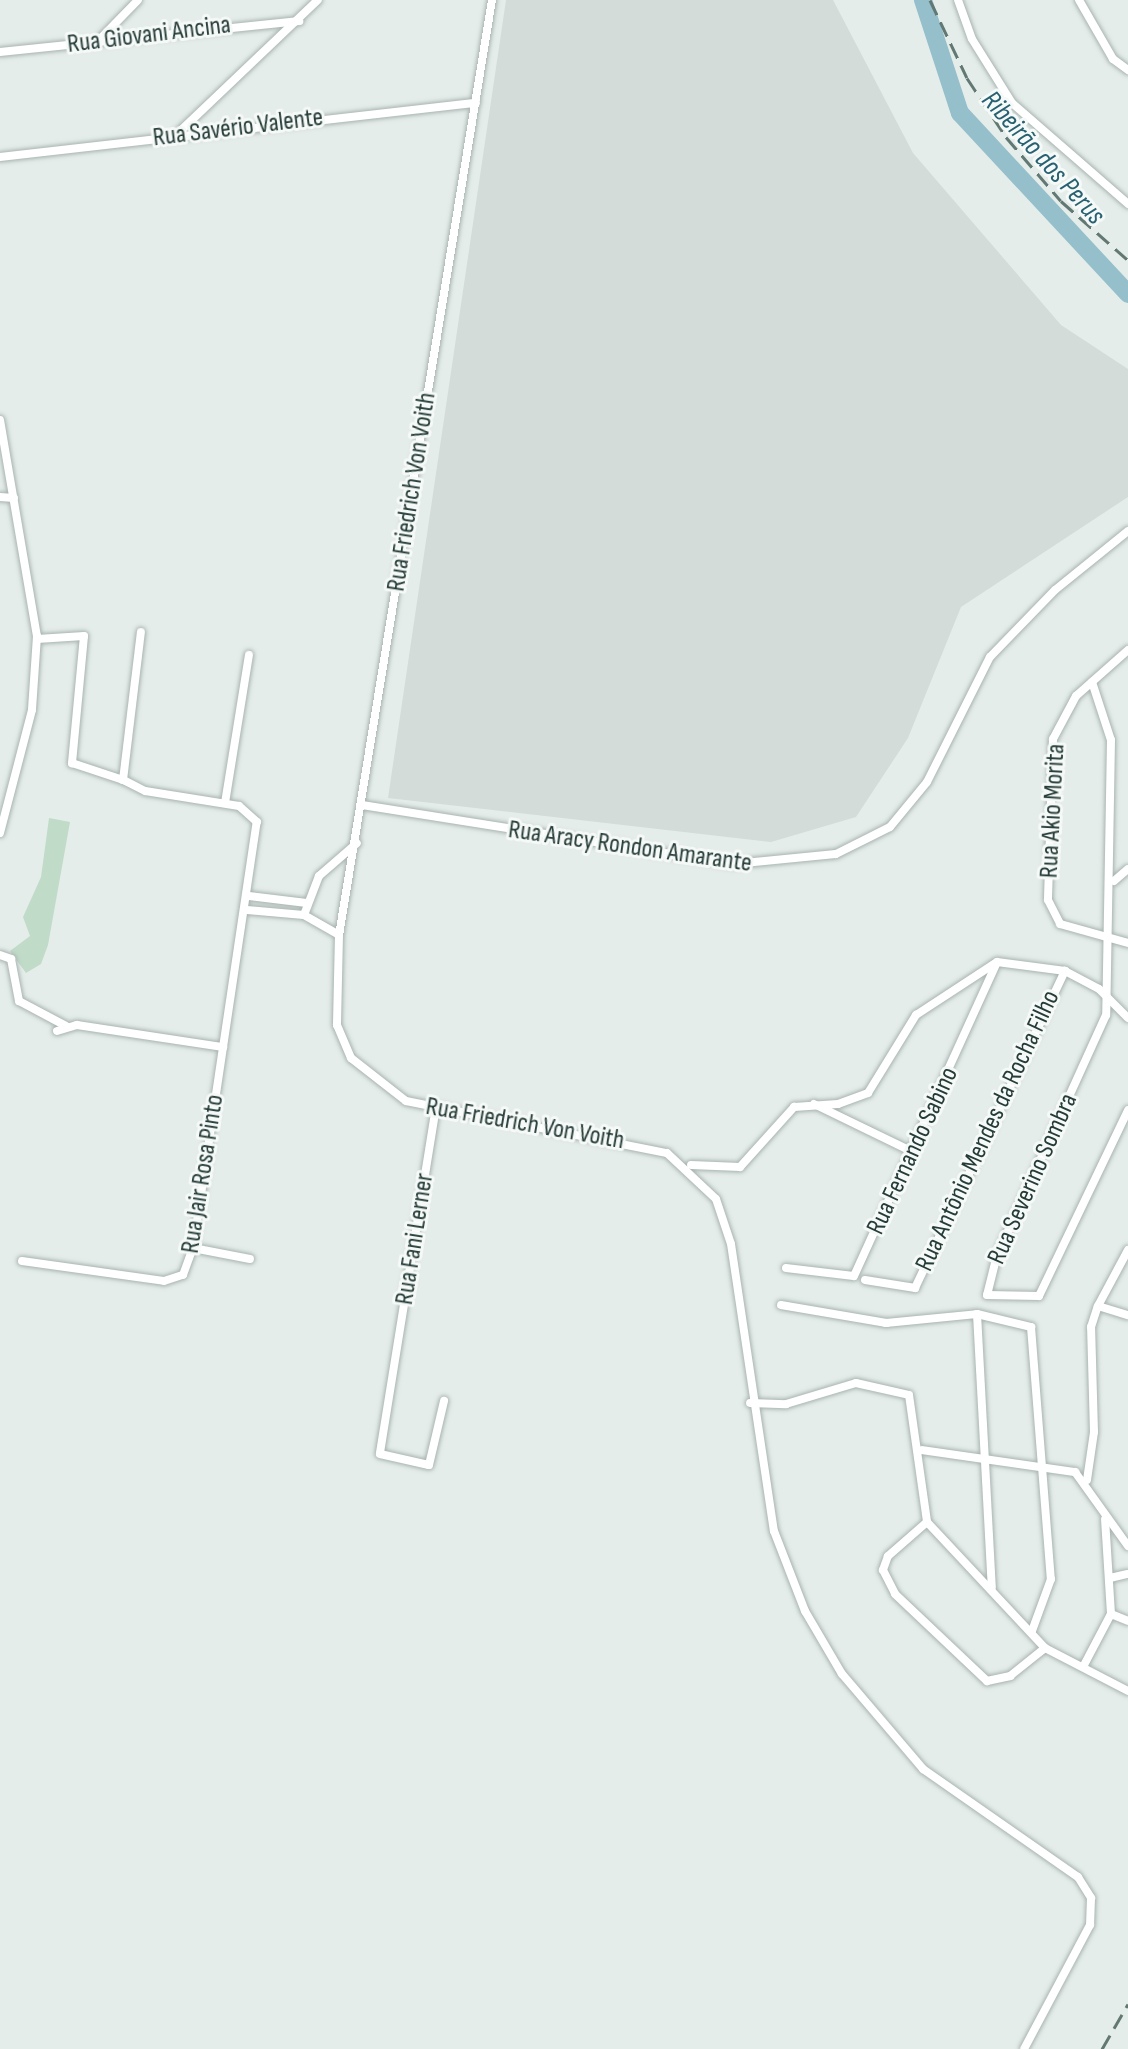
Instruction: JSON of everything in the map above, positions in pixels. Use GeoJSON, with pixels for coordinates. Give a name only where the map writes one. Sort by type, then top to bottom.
{"type":"FeatureCollection","features":[{"type":"Feature","properties":{"kind":"street"},"geometry":{"type":"LineString","coordinates":[[98,41],[138,0]]}},
{"type":"Feature","properties":{"kind":"street"},"geometry":{"type":"LineString","coordinates":[[175,136],[318,0]]}},
{"type":"Feature","properties":{"kind":"street","name":"Rua Friedrich Von Voith"},"geometry":{"type":"LineString","coordinates":[[492,0],[357,843],[339,935],[334,1008],[351,1058],[406,1101],[435,1113],[638,1144],[687,1164],[716,1199],[731,1244],[750,1403],[774,1531],[805,1611],[842,1674],[923,1769],[1087,1887],[1090,1925],[1024,2049]]}},
{"type":"Feature","properties":{"kind":"street"},"geometry":{"type":"LineString","coordinates":[[958,0],[972,39],[1012,103],[1128,204]]}},
{"type":"Feature","properties":{"kind":"street"},"geometry":{"type":"LineString","coordinates":[[1079,0],[1113,59],[1128,70]]}},
{"type":"Feature","properties":{"kind":"street","name":"Rua Giovani Ancina"},"geometry":{"type":"LineString","coordinates":[[0,52],[299,21]]}},
{"type":"Feature","properties":{"kind":"street","name":"Rua Savério Valente"},"geometry":{"type":"LineString","coordinates":[[0,157],[476,103]]}},
{"type":"Feature","properties":{"kind":"street"},"geometry":{"type":"LineString","coordinates":[[0,833],[32,710],[37,639],[1,425]]}},
{"type":"Feature","properties":{"kind":"street"},"geometry":{"type":"LineString","coordinates":[[0,497],[14,498]]}},
{"type":"Feature","properties":{"kind":"street","name":"Rua Aracy Rondon Amarante"},"geometry":{"type":"LineString","coordinates":[[362,805],[734,864],[836,854],[890,827],[927,782],[990,657],[1055,590],[1128,531]]}},
{"type":"Feature","properties":{"kind":"street"},"geometry":{"type":"LineString","coordinates":[[125,782],[141,632]]}},
{"type":"Feature","properties":{"kind":"street"},"geometry":{"type":"LineString","coordinates":[[37,639],[84,636],[72,763],[125,782],[225,803],[249,655]]}},
{"type":"Feature","properties":{"kind":"street","name":"Rua Akio Morita"},"geometry":{"type":"LineString","coordinates":[[1128,650],[1092,682],[1053,739],[1048,900],[1053,920],[1128,943]]}},
{"type":"Feature","properties":{"kind":"street"},"geometry":{"type":"LineString","coordinates":[[1092,682],[1109,722],[1114,881],[1109,999]]}},
{"type":"Feature","properties":{"kind":"street","name":"Rua Jair Rosa Pinto"},"geometry":{"type":"LineString","coordinates":[[22,1261],[164,1281],[183,1275],[193,1248],[247,910],[257,822],[225,803]]}},
{"type":"Feature","properties":{"kind":"street"},"geometry":{"type":"LineString","coordinates":[[304,915],[307,903],[329,864],[357,843]]}},
{"type":"Feature","properties":{"kind":"street"},"geometry":{"type":"LineString","coordinates":[[1114,881],[1128,869]]}},
{"type":"Feature","properties":{"kind":"street"},"geometry":{"type":"LineString","coordinates":[[249,896],[307,903]]}},
{"type":"Feature","properties":{"kind":"street"},"geometry":{"type":"LineString","coordinates":[[247,910],[304,915],[339,935]]}},
{"type":"Feature","properties":{"kind":"street"},"geometry":{"type":"LineString","coordinates":[[0,955],[11,959],[19,1001],[62,1028],[223,1047]]}},
{"type":"Feature","properties":{"kind":"street"},"geometry":{"type":"LineString","coordinates":[[687,1164],[740,1167],[791,1109],[810,1102],[838,1104],[868,1093],[916,1015],[997,962],[1065,971],[1109,999],[1128,1018]]}},
{"type":"Feature","properties":{"kind":"street","name":"Rua Fernando Sabino"},"geometry":{"type":"LineString","coordinates":[[786,1268],[854,1276],[997,962]]}},
{"type":"Feature","properties":{"kind":"street","name":"Rua Antônio Mendes da Rocha Filho"},"geometry":{"type":"LineString","coordinates":[[865,1280],[915,1288],[1065,971]]}},
{"type":"Feature","properties":{"kind":"street","name":"Rua Severino Sombra"},"geometry":{"type":"LineString","coordinates":[[1109,999],[997,1255],[987,1295],[1039,1296],[1128,1110]]}},
{"type":"Feature","properties":{"kind":"street"},"geometry":{"type":"LineString","coordinates":[[810,1102],[911,1151]]}},
{"type":"Feature","properties":{"kind":"street","name":"Rua Fani Lerner"},"geometry":{"type":"LineString","coordinates":[[435,1113],[380,1454],[429,1465],[444,1401]]}},
{"type":"Feature","properties":{"kind":"street"},"geometry":{"type":"LineString","coordinates":[[193,1248],[250,1259]]}},
{"type":"Feature","properties":{"kind":"street"},"geometry":{"type":"LineString","coordinates":[[1128,1250],[1098,1306],[1091,1327],[1094,1432],[1087,1480],[1105,1518],[1128,1546]]}},
{"type":"Feature","properties":{"kind":"street"},"geometry":{"type":"LineString","coordinates":[[781,1305],[886,1323],[977,1314],[1023,1322],[1034,1334],[1038,1461],[1051,1579],[1032,1631]]}},
{"type":"Feature","properties":{"kind":"street"},"geometry":{"type":"LineString","coordinates":[[1098,1306],[1128,1315]]}},
{"type":"Feature","properties":{"kind":"street"},"geometry":{"type":"LineString","coordinates":[[977,1314],[981,1453],[992,1588]]}},
{"type":"Feature","properties":{"kind":"street"},"geometry":{"type":"LineString","coordinates":[[750,1403],[786,1404],[856,1383],[897,1390],[916,1405],[927,1522],[1045,1648],[1128,1691]]}},
{"type":"Feature","properties":{"kind":"street"},"geometry":{"type":"LineString","coordinates":[[922,1450],[981,1453],[1038,1461],[1087,1480]]}},
{"type":"Feature","properties":{"kind":"street"},"geometry":{"type":"LineString","coordinates":[[1083,1667],[1111,1614],[1105,1518]]}},
{"type":"Feature","properties":{"kind":"street"},"geometry":{"type":"LineString","coordinates":[[927,1522],[888,1556],[883,1570],[895,1594],[987,1681],[1010,1676],[1045,1648]]}},
{"type":"Feature","properties":{"kind":"street"},"geometry":{"type":"LineString","coordinates":[[1110,1578],[1128,1574]]}},
{"type":"Feature","properties":{"kind":"street"},"geometry":{"type":"LineString","coordinates":[[1111,1614],[1128,1621]]}},
{"type":"Feature","properties":{"kind":"shaded area"},"geometry":{"type":"Polygon","coordinates":[[[506,0],[833,0],[913,153],[1061,325],[1128,369],[1128,497],[961,607],[908,738],[856,817],[771,842],[388,798],[506,0]]]}},
{"type":"Feature","properties":{"kind":"green space"},"geometry":{"type":"Polygon","coordinates":[[[49,818],[70,822],[48,945],[41,964],[26,973],[10,951],[30,936],[23,917],[41,877],[49,818]]]}},
{"type":"Feature","properties":{"kind":"waterway","name":"Ribeirão dos Perus"},"geometry":{"type":"LineString","coordinates":[[923,0],[960,113],[1128,294]]}},
{"type":"Feature","properties":{"kind":"railway"},"geometry":{"type":"LineString","coordinates":[[930,0],[967,78],[1006,137],[1061,201],[1128,260]]}},
{"type":"Feature","properties":{"kind":"railway"},"geometry":{"type":"LineString","coordinates":[[1102,2049],[1128,2004]]}}]}
